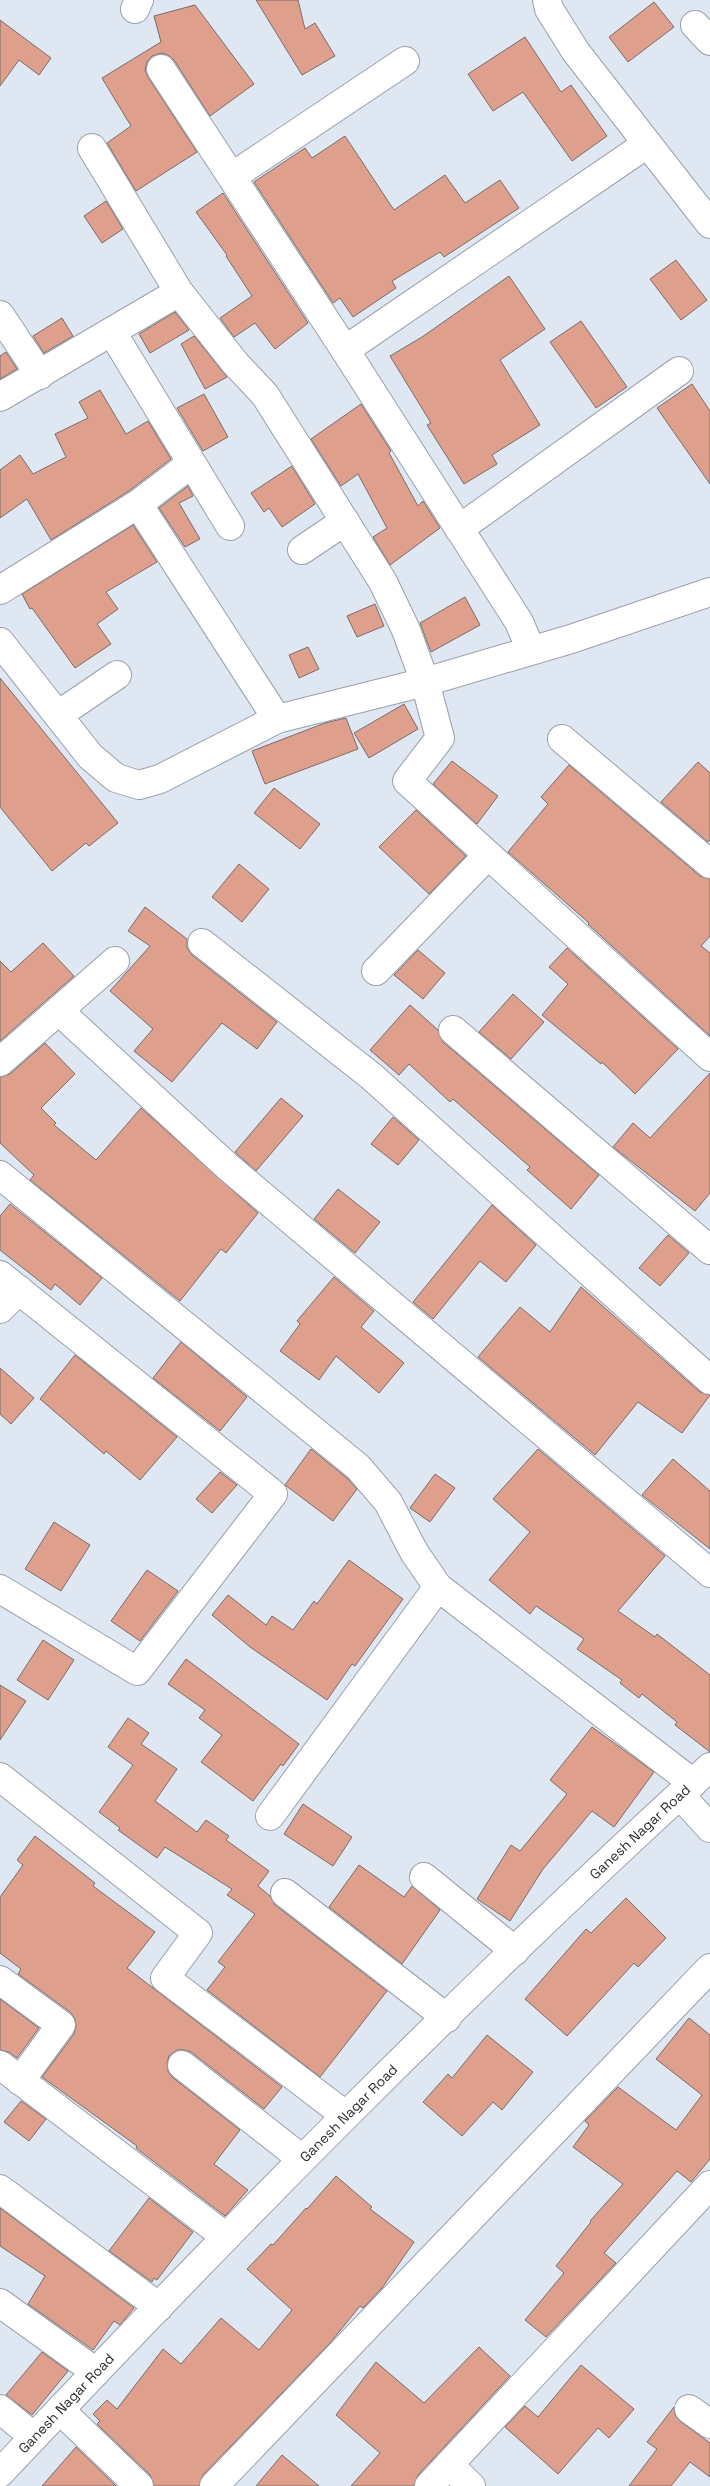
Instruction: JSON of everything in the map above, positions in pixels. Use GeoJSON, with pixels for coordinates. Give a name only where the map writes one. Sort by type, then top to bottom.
{"type":"FeatureCollection","features":[{"type":"Feature","properties":{"kind":"street"},"geometry":{"type":"LineString","coordinates":[[554,3],[576,52],[710,224]]}},
{"type":"Feature","properties":{"kind":"street"},"geometry":{"type":"LineString","coordinates":[[233,176],[405,61]]}},
{"type":"Feature","properties":{"kind":"street"},"geometry":{"type":"LineString","coordinates":[[160,69],[233,176],[519,622],[531,650]]}},
{"type":"Feature","properties":{"kind":"street"},"geometry":{"type":"LineString","coordinates":[[345,350],[647,144]]}},
{"type":"Feature","properties":{"kind":"street"},"geometry":{"type":"LineString","coordinates":[[92,148],[179,292],[235,363],[265,395],[383,582],[406,630],[425,682],[440,738],[407,781],[710,1057]]}},
{"type":"Feature","properties":{"kind":"street"},"geometry":{"type":"LineString","coordinates":[[0,397],[179,292]]}},
{"type":"Feature","properties":{"kind":"street"},"geometry":{"type":"LineString","coordinates":[[0,316],[40,375]]}},
{"type":"Feature","properties":{"kind":"street"},"geometry":{"type":"LineString","coordinates":[[112,332],[230,526]]}},
{"type":"Feature","properties":{"kind":"street"},"geometry":{"type":"LineString","coordinates":[[459,529],[679,371]]}},
{"type":"Feature","properties":{"kind":"street"},"geometry":{"type":"LineString","coordinates":[[0,590],[138,504],[191,464]]}},
{"type":"Feature","properties":{"kind":"street"},"geometry":{"type":"LineString","coordinates":[[138,504],[277,719]]}},
{"type":"Feature","properties":{"kind":"street"},"geometry":{"type":"LineString","coordinates":[[302,550],[345,521]]}},
{"type":"Feature","properties":{"kind":"street"},"geometry":{"type":"LineString","coordinates":[[1,645],[58,715],[84,762],[116,778],[139,785],[160,779],[277,719],[425,682],[710,592]]}},
{"type":"Feature","properties":{"kind":"street"},"geometry":{"type":"LineString","coordinates":[[58,715],[117,675]]}},
{"type":"Feature","properties":{"kind":"street"},"geometry":{"type":"LineString","coordinates":[[562,739],[710,864]]}},
{"type":"Feature","properties":{"kind":"street"},"geometry":{"type":"LineString","coordinates":[[376,971],[488,855]]}},
{"type":"Feature","properties":{"kind":"street"},"geometry":{"type":"LineString","coordinates":[[202,943],[371,1076],[710,1380]]}},
{"type":"Feature","properties":{"kind":"street"},"geometry":{"type":"LineString","coordinates":[[0,1062],[115,961]]}},
{"type":"Feature","properties":{"kind":"street"},"geometry":{"type":"LineString","coordinates":[[59,1012],[228,1167],[710,1573]]}},
{"type":"Feature","properties":{"kind":"street"},"geometry":{"type":"LineString","coordinates":[[453,1030],[710,1250]]}},
{"type":"Feature","properties":{"kind":"street"},"geometry":{"type":"LineString","coordinates":[[0,1175],[358,1467],[388,1502],[414,1552],[438,1587],[694,1782],[710,1828]]}},
{"type":"Feature","properties":{"kind":"street"},"geometry":{"type":"LineString","coordinates":[[0,1309],[10,1282],[273,1494],[137,1671],[0,1589]]}},
{"type":"Feature","properties":{"kind":"street"},"geometry":{"type":"LineString","coordinates":[[270,1816],[438,1587]]}},
{"type":"Feature","properties":{"kind":"street"},"geometry":{"type":"LineString","coordinates":[[0,1777],[198,1933],[165,1978],[345,2115]]}},
{"type":"Feature","properties":{"kind":"street","name":"Ganesh Nagar Road"},"geometry":{"type":"LineString","coordinates":[[0,2473],[345,2115],[694,1782]]}},
{"type":"Feature","properties":{"kind":"street"},"geometry":{"type":"LineString","coordinates":[[424,1877],[515,1951]]}},
{"type":"Feature","properties":{"kind":"street"},"geometry":{"type":"LineString","coordinates":[[286,1893],[447,2018]]}},
{"type":"Feature","properties":{"kind":"street"},"geometry":{"type":"LineString","coordinates":[[214,2486],[710,1968]]}},
{"type":"Feature","properties":{"kind":"street"},"geometry":{"type":"LineString","coordinates":[[0,1980],[61,2025],[10,2073],[226,2237]]}},
{"type":"Feature","properties":{"kind":"street"},"geometry":{"type":"LineString","coordinates":[[182,2065],[302,2159]]}},
{"type":"Feature","properties":{"kind":"street"},"geometry":{"type":"LineString","coordinates":[[429,2486],[710,2185]]}},
{"type":"Feature","properties":{"kind":"street"},"geometry":{"type":"LineString","coordinates":[[0,2189],[159,2307]]}},
{"type":"Feature","properties":{"kind":"street"},"geometry":{"type":"LineString","coordinates":[[0,2303],[96,2372]]}},
{"type":"Feature","properties":{"kind":"street"},"geometry":{"type":"LineString","coordinates":[[0,2409],[34,2437]]}},
{"type":"Feature","properties":{"kind":"street"},"geometry":{"type":"LineString","coordinates":[[60,2410],[140,2486]]}},
{"type":"Feature","properties":{"kind":"street"},"geometry":{"type":"LineString","coordinates":[[449,2465],[471,2486]]}},
{"type":"Feature","properties":{"kind":"building"},"geometry":{"type":"Polygon","coordinates":[[[256,0],[298,0],[305,29],[315,23],[335,56],[302,75],[256,0]]]}},
{"type":"Feature","properties":{"kind":"building"},"geometry":{"type":"Polygon","coordinates":[[[654,2],[674,27],[628,62],[609,37],[654,2]]]}},
{"type":"Feature","properties":{"kind":"building"},"geometry":{"type":"Polygon","coordinates":[[[195,5],[254,84],[210,116],[174,60],[168,55],[161,53],[152,56],[147,62],[145,70],[148,77],[197,152],[136,191],[107,143],[131,126],[102,78],[161,42],[154,16],[195,5]]]}},
{"type":"Feature","properties":{"kind":"building"},"geometry":{"type":"Polygon","coordinates":[[[0,20],[51,58],[39,75],[19,60],[0,86],[0,20]]]}},
{"type":"Feature","properties":{"kind":"building"},"geometry":{"type":"Polygon","coordinates":[[[525,37],[561,92],[571,85],[607,136],[572,161],[523,92],[493,111],[468,74],[525,37]]]}},
{"type":"Feature","properties":{"kind":"building"},"geometry":{"type":"Polygon","coordinates":[[[345,136],[394,210],[445,175],[465,203],[500,180],[519,208],[444,257],[440,252],[392,281],[396,288],[353,317],[340,298],[333,303],[254,182],[305,148],[312,158],[345,136]]]}},
{"type":"Feature","properties":{"kind":"building"},"geometry":{"type":"Polygon","coordinates":[[[223,193],[308,323],[275,349],[255,323],[234,337],[220,318],[252,296],[227,255],[196,212],[223,193]]]}},
{"type":"Feature","properties":{"kind":"building"},"geometry":{"type":"Polygon","coordinates":[[[106,201],[123,229],[102,243],[84,216],[106,201]]]}},
{"type":"Feature","properties":{"kind":"building"},"geometry":{"type":"Polygon","coordinates":[[[676,260],[707,300],[681,320],[650,279],[676,260]]]}},
{"type":"Feature","properties":{"kind":"building"},"geometry":{"type":"Polygon","coordinates":[[[509,276],[545,329],[500,360],[540,425],[492,455],[497,464],[464,484],[427,425],[431,423],[390,356],[422,337],[509,276]]]}},
{"type":"Feature","properties":{"kind":"building"},"geometry":{"type":"Polygon","coordinates":[[[175,312],[189,330],[150,353],[139,334],[175,312]]]}},
{"type":"Feature","properties":{"kind":"building"},"geometry":{"type":"Polygon","coordinates":[[[62,318],[73,336],[44,353],[33,336],[62,318]]]}},
{"type":"Feature","properties":{"kind":"building"},"geometry":{"type":"Polygon","coordinates":[[[581,321],[627,387],[596,408],[550,342],[581,321]]]}},
{"type":"Feature","properties":{"kind":"building"},"geometry":{"type":"Polygon","coordinates":[[[194,336],[227,377],[205,389],[181,344],[194,336]]]}},
{"type":"Feature","properties":{"kind":"building"},"geometry":{"type":"Polygon","coordinates":[[[6,352],[17,369],[0,379],[0,356],[6,352]]]}},
{"type":"Feature","properties":{"kind":"building"},"geometry":{"type":"Polygon","coordinates":[[[692,384],[710,411],[710,484],[657,408],[692,384]]]}},
{"type":"Feature","properties":{"kind":"building"},"geometry":{"type":"Polygon","coordinates":[[[100,390],[126,434],[148,421],[171,459],[129,491],[51,540],[27,499],[0,518],[0,470],[20,455],[33,474],[66,457],[55,434],[88,418],[79,402],[100,390]]]}},
{"type":"Feature","properties":{"kind":"building"},"geometry":{"type":"Polygon","coordinates":[[[204,394],[228,437],[203,451],[177,408],[204,394]]]}},
{"type":"Feature","properties":{"kind":"building"},"geometry":{"type":"Polygon","coordinates":[[[361,404],[391,451],[389,453],[418,506],[423,501],[440,528],[390,565],[373,537],[387,528],[358,474],[341,486],[311,439],[361,404]]]}},
{"type":"Feature","properties":{"kind":"building"},"geometry":{"type":"Polygon","coordinates":[[[292,466],[315,504],[282,527],[269,508],[264,512],[251,493],[292,466]]]}},
{"type":"Feature","properties":{"kind":"building"},"geometry":{"type":"Polygon","coordinates":[[[188,486],[193,496],[179,503],[200,539],[185,547],[159,508],[188,486]]]}},
{"type":"Feature","properties":{"kind":"building"},"geometry":{"type":"Polygon","coordinates":[[[133,525],[157,562],[106,592],[118,609],[97,624],[111,644],[75,668],[32,608],[30,609],[22,594],[133,525]]]}},
{"type":"Feature","properties":{"kind":"building"},"geometry":{"type":"Polygon","coordinates":[[[465,597],[480,625],[431,652],[420,623],[465,597]]]}},
{"type":"Feature","properties":{"kind":"building"},"geometry":{"type":"Polygon","coordinates":[[[375,604],[384,626],[357,637],[347,616],[375,604]]]}},
{"type":"Feature","properties":{"kind":"building"},"geometry":{"type":"Polygon","coordinates":[[[308,647],[319,669],[299,678],[289,655],[308,647]]]}},
{"type":"Feature","properties":{"kind":"building"},"geometry":{"type":"Polygon","coordinates":[[[0,678],[118,823],[89,846],[86,843],[52,871],[0,807],[0,678]]]}},
{"type":"Feature","properties":{"kind":"building"},"geometry":{"type":"Polygon","coordinates":[[[404,704],[418,729],[369,758],[354,733],[404,704]]]}},
{"type":"Feature","properties":{"kind":"building"},"geometry":{"type":"Polygon","coordinates":[[[346,718],[358,749],[265,784],[252,751],[325,723],[346,718]]]}},
{"type":"Feature","properties":{"kind":"building"},"geometry":{"type":"Polygon","coordinates":[[[452,761],[498,796],[477,824],[433,784],[452,761]]]}},
{"type":"Feature","properties":{"kind":"building"},"geometry":{"type":"Polygon","coordinates":[[[698,762],[710,773],[710,840],[708,842],[661,802],[698,762]]]}},
{"type":"Feature","properties":{"kind":"building"},"geometry":{"type":"Polygon","coordinates":[[[569,765],[700,876],[710,879],[710,936],[701,946],[710,953],[710,1036],[589,923],[508,852],[548,804],[541,797],[569,765]]]}},
{"type":"Feature","properties":{"kind":"building"},"geometry":{"type":"Polygon","coordinates":[[[274,788],[320,824],[300,849],[254,813],[274,788]]]}},
{"type":"Feature","properties":{"kind":"building"},"geometry":{"type":"Polygon","coordinates":[[[416,810],[466,856],[429,894],[379,847],[416,810]]]}},
{"type":"Feature","properties":{"kind":"building"},"geometry":{"type":"Polygon","coordinates":[[[239,864],[269,889],[242,922],[212,897],[239,864]]]}},
{"type":"Feature","properties":{"kind":"building"},"geometry":{"type":"Polygon","coordinates":[[[145,907],[187,939],[187,948],[192,955],[277,1022],[257,1049],[222,1023],[172,1082],[134,1051],[153,1029],[110,991],[150,946],[128,931],[145,907]]]}},
{"type":"Feature","properties":{"kind":"building"},"geometry":{"type":"Polygon","coordinates":[[[43,943],[74,976],[0,1041],[0,961],[11,972],[43,943]]]}},
{"type":"Feature","properties":{"kind":"building"},"geometry":{"type":"Polygon","coordinates":[[[567,948],[678,1049],[635,1094],[602,1062],[601,1064],[542,1015],[568,984],[549,967],[567,948]]]}},
{"type":"Feature","properties":{"kind":"building"},"geometry":{"type":"Polygon","coordinates":[[[418,950],[445,973],[423,999],[394,975],[418,950]]]}},
{"type":"Feature","properties":{"kind":"building"},"geometry":{"type":"Polygon","coordinates":[[[513,994],[544,1022],[511,1059],[479,1032],[513,994]]]}},
{"type":"Feature","properties":{"kind":"building"},"geometry":{"type":"Polygon","coordinates":[[[410,1005],[438,1030],[443,1042],[599,1175],[571,1209],[527,1170],[530,1167],[453,1099],[450,1102],[409,1064],[399,1075],[370,1050],[410,1005]]]}},
{"type":"Feature","properties":{"kind":"building"},"geometry":{"type":"Polygon","coordinates":[[[45,1043],[75,1074],[41,1108],[56,1123],[54,1125],[96,1160],[141,1108],[258,1213],[226,1253],[221,1249],[180,1301],[30,1180],[34,1175],[0,1143],[0,1077],[10,1074],[45,1043]]]}},
{"type":"Feature","properties":{"kind":"building"},"geometry":{"type":"Polygon","coordinates":[[[710,1073],[710,1193],[695,1211],[613,1147],[633,1123],[650,1138],[710,1073]]]}},
{"type":"Feature","properties":{"kind":"building"},"geometry":{"type":"Polygon","coordinates":[[[281,1098],[303,1116],[256,1171],[235,1152],[281,1098]]]}},
{"type":"Feature","properties":{"kind":"building"},"geometry":{"type":"Polygon","coordinates":[[[393,1117],[419,1140],[398,1165],[371,1144],[393,1117]]]}},
{"type":"Feature","properties":{"kind":"building"},"geometry":{"type":"Polygon","coordinates":[[[338,1189],[380,1222],[355,1253],[314,1219],[338,1189]]]}},
{"type":"Feature","properties":{"kind":"building"},"geometry":{"type":"Polygon","coordinates":[[[10,1204],[102,1278],[80,1305],[55,1284],[51,1290],[0,1250],[0,1216],[10,1204]]]}},
{"type":"Feature","properties":{"kind":"building"},"geometry":{"type":"Polygon","coordinates":[[[492,1205],[536,1245],[506,1282],[480,1261],[433,1319],[413,1302],[492,1205]]]}},
{"type":"Feature","properties":{"kind":"building"},"geometry":{"type":"Polygon","coordinates":[[[668,1235],[689,1253],[660,1286],[639,1268],[668,1235]]]}},
{"type":"Feature","properties":{"kind":"building"},"geometry":{"type":"Polygon","coordinates":[[[334,1277],[374,1311],[361,1327],[404,1363],[379,1393],[336,1356],[319,1380],[280,1351],[300,1324],[297,1321],[334,1277]]]}},
{"type":"Feature","properties":{"kind":"building"},"geometry":{"type":"Polygon","coordinates":[[[581,1287],[700,1392],[710,1395],[682,1433],[638,1402],[595,1455],[478,1357],[520,1307],[550,1332],[581,1287]]]}},
{"type":"Feature","properties":{"kind":"building"},"geometry":{"type":"Polygon","coordinates":[[[181,1342],[247,1397],[220,1431],[153,1378],[181,1342]]]}},
{"type":"Feature","properties":{"kind":"building"},"geometry":{"type":"Polygon","coordinates":[[[75,1355],[177,1437],[140,1480],[106,1451],[104,1454],[40,1399],[75,1355]]]}},
{"type":"Feature","properties":{"kind":"building"},"geometry":{"type":"Polygon","coordinates":[[[0,1368],[34,1398],[11,1424],[0,1414],[0,1368]]]}},
{"type":"Feature","properties":{"kind":"building"},"geometry":{"type":"Polygon","coordinates":[[[311,1449],[347,1478],[357,1489],[333,1521],[285,1485],[311,1449]]]}},
{"type":"Feature","properties":{"kind":"building"},"geometry":{"type":"Polygon","coordinates":[[[538,1449],[665,1556],[618,1611],[655,1637],[657,1634],[710,1675],[710,1752],[675,1725],[677,1722],[642,1694],[639,1698],[620,1683],[622,1680],[577,1649],[584,1639],[536,1606],[530,1614],[489,1580],[530,1532],[493,1499],[538,1449]]]}},
{"type":"Feature","properties":{"kind":"building"},"geometry":{"type":"Polygon","coordinates":[[[673,1459],[710,1491],[710,1549],[642,1495],[673,1459]]]}},
{"type":"Feature","properties":{"kind":"building"},"geometry":{"type":"Polygon","coordinates":[[[220,1472],[237,1485],[212,1513],[196,1499],[220,1472]]]}},
{"type":"Feature","properties":{"kind":"building"},"geometry":{"type":"Polygon","coordinates":[[[435,1474],[455,1488],[430,1522],[410,1508],[435,1474]]]}},
{"type":"Feature","properties":{"kind":"building"},"geometry":{"type":"Polygon","coordinates":[[[54,1522],[90,1545],[61,1591],[25,1569],[54,1522]]]}},
{"type":"Feature","properties":{"kind":"building"},"geometry":{"type":"Polygon","coordinates":[[[349,1560],[403,1599],[355,1666],[352,1664],[327,1700],[250,1647],[212,1615],[228,1595],[266,1625],[272,1616],[293,1630],[314,1601],[317,1604],[349,1560]]]}},
{"type":"Feature","properties":{"kind":"building"},"geometry":{"type":"Polygon","coordinates":[[[147,1570],[178,1591],[140,1641],[111,1621],[147,1570]]]}},
{"type":"Feature","properties":{"kind":"building"},"geometry":{"type":"Polygon","coordinates":[[[43,1640],[74,1660],[48,1700],[17,1680],[43,1640]]]}},
{"type":"Feature","properties":{"kind":"building"},"geometry":{"type":"Polygon","coordinates":[[[186,1659],[299,1744],[253,1801],[201,1762],[222,1735],[199,1718],[205,1710],[168,1684],[186,1659]]]}},
{"type":"Feature","properties":{"kind":"building"},"geometry":{"type":"Polygon","coordinates":[[[0,1685],[26,1701],[0,1740],[0,1685]]]}},
{"type":"Feature","properties":{"kind":"building"},"geometry":{"type":"Polygon","coordinates":[[[128,1718],[149,1733],[141,1744],[177,1769],[155,1801],[197,1832],[206,1820],[229,1836],[226,1840],[269,1871],[258,1886],[270,1896],[275,1905],[387,1991],[320,2077],[207,1990],[225,1967],[218,1962],[255,1914],[227,1895],[232,1889],[165,1847],[157,1858],[118,1830],[120,1828],[99,1812],[133,1765],[108,1747],[128,1718]]]}},
{"type":"Feature","properties":{"kind":"building"},"geometry":{"type":"Polygon","coordinates":[[[592,1727],[654,1772],[614,1827],[592,1811],[543,1869],[510,1921],[477,1899],[511,1845],[520,1851],[567,1794],[550,1780],[592,1727]]]}},
{"type":"Feature","properties":{"kind":"building"},"geometry":{"type":"Polygon","coordinates":[[[303,1804],[352,1837],[333,1866],[284,1834],[303,1804]]]}},
{"type":"Feature","properties":{"kind":"building"},"geometry":{"type":"Polygon","coordinates":[[[35,1836],[95,1883],[93,1886],[155,1932],[127,1968],[282,2087],[264,2109],[191,2052],[177,2050],[169,2056],[167,2063],[168,2071],[172,2077],[240,2130],[214,2164],[248,2190],[225,2216],[136,2148],[137,2146],[42,2077],[74,2034],[76,2027],[75,2019],[70,2012],[18,1974],[21,1969],[0,1953],[0,1897],[23,1865],[17,1860],[35,1836]]]}},
{"type":"Feature","properties":{"kind":"building"},"geometry":{"type":"Polygon","coordinates":[[[359,1865],[404,1897],[412,1886],[440,1910],[402,1964],[329,1907],[359,1865]]]}},
{"type":"Feature","properties":{"kind":"building"},"geometry":{"type":"Polygon","coordinates":[[[626,1898],[666,1938],[638,1967],[634,1963],[567,2036],[525,1999],[586,1929],[591,1933],[626,1898]]]}},
{"type":"Feature","properties":{"kind":"building"},"geometry":{"type":"Polygon","coordinates":[[[0,1999],[39,2028],[17,2058],[9,2052],[0,2050],[0,1999]]]}},
{"type":"Feature","properties":{"kind":"building"},"geometry":{"type":"Polygon","coordinates":[[[689,2018],[710,2035],[710,2159],[691,2182],[677,2171],[604,2253],[616,2263],[546,2337],[525,2320],[564,2273],[556,2266],[590,2221],[623,2184],[573,2147],[589,2125],[585,2121],[618,2087],[676,2130],[702,2095],[656,2059],[689,2018]]]}},
{"type":"Feature","properties":{"kind":"building"},"geometry":{"type":"Polygon","coordinates":[[[487,2035],[533,2072],[502,2110],[493,2102],[462,2136],[423,2102],[448,2074],[452,2078],[487,2035]]]}},
{"type":"Feature","properties":{"kind":"building"},"geometry":{"type":"Polygon","coordinates":[[[21,2101],[46,2119],[29,2141],[4,2122],[21,2101]]]}},
{"type":"Feature","properties":{"kind":"building"},"geometry":{"type":"Polygon","coordinates":[[[336,2176],[372,2207],[370,2209],[414,2242],[382,2288],[363,2308],[360,2306],[330,2343],[203,2475],[199,2486],[154,2486],[150,2475],[97,2424],[100,2421],[93,2414],[107,2400],[117,2409],[163,2349],[181,2364],[221,2318],[259,2350],[292,2310],[247,2269],[271,2244],[273,2245],[336,2176]]]}},
{"type":"Feature","properties":{"kind":"building"},"geometry":{"type":"Polygon","coordinates":[[[149,2198],[193,2232],[157,2280],[154,2278],[152,2282],[109,2251],[149,2198]]]}},
{"type":"Feature","properties":{"kind":"building"},"geometry":{"type":"Polygon","coordinates":[[[0,2208],[134,2308],[120,2325],[114,2321],[93,2350],[28,2304],[45,2276],[0,2246],[0,2208]]]}},
{"type":"Feature","properties":{"kind":"building"},"geometry":{"type":"Polygon","coordinates":[[[479,2347],[510,2376],[418,2475],[414,2486],[351,2486],[380,2453],[336,2415],[376,2362],[424,2403],[479,2347]]]}},
{"type":"Feature","properties":{"kind":"building"},"geometry":{"type":"Polygon","coordinates":[[[42,2352],[68,2371],[32,2415],[6,2395],[42,2352]]]}},
{"type":"Feature","properties":{"kind":"building"},"geometry":{"type":"Polygon","coordinates":[[[581,2365],[634,2409],[609,2438],[598,2428],[558,2474],[505,2427],[525,2406],[538,2417],[581,2365]]]}},
{"type":"Feature","properties":{"kind":"building"},"geometry":{"type":"Polygon","coordinates":[[[674,2407],[675,2415],[680,2421],[710,2443],[710,2477],[690,2462],[671,2486],[629,2486],[657,2449],[647,2442],[674,2407]]]}},
{"type":"Feature","properties":{"kind":"building"},"geometry":{"type":"Polygon","coordinates":[[[76,2447],[116,2486],[42,2486],[76,2447]]]}},
{"type":"Feature","properties":{"kind":"building"},"geometry":{"type":"Polygon","coordinates":[[[282,2455],[319,2486],[256,2486],[282,2455]]]}}]}
